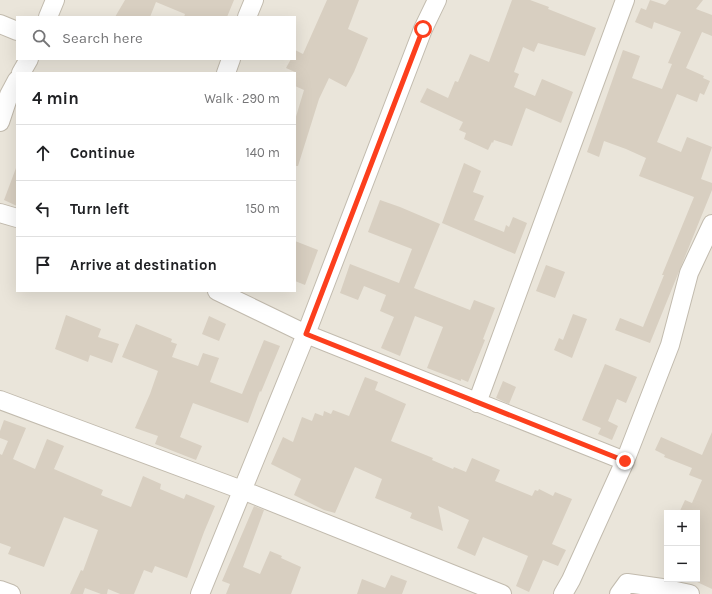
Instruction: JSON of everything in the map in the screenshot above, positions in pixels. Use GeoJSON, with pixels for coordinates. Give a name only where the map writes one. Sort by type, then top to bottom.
{"type":"FeatureCollection","features":[{"type":"Feature","properties":{"kind":"street"},"geometry":{"type":"LineString","coordinates":[[48,16],[55,0]]}},
{"type":"Feature","properties":{"kind":"street"},"geometry":{"type":"LineString","coordinates":[[247,16],[254,0]]}},
{"type":"Feature","properties":{"kind":"street"},"geometry":{"type":"LineString","coordinates":[[200,594],[306,334],[423,29],[436,0]]}},
{"type":"Feature","properties":{"kind":"street"},"geometry":{"type":"LineString","coordinates":[[478,403],[625,0]]}},
{"type":"Feature","properties":{"kind":"street"},"geometry":{"type":"LineString","coordinates":[[0,24],[16,31]]}},
{"type":"Feature","properties":{"kind":"street"},"geometry":{"type":"LineString","coordinates":[[22,72],[28,60]]}},
{"type":"Feature","properties":{"kind":"street"},"geometry":{"type":"LineString","coordinates":[[226,72],[231,60]]}},
{"type":"Feature","properties":{"kind":"street"},"geometry":{"type":"LineString","coordinates":[[0,122],[9,95],[16,82]]}},
{"type":"Feature","properties":{"kind":"street"},"geometry":{"type":"LineString","coordinates":[[0,213],[16,218]]}},
{"type":"Feature","properties":{"kind":"street"},"geometry":{"type":"LineString","coordinates":[[563,594],[571,580],[625,461],[670,345],[689,273],[712,224]]}},
{"type":"Feature","properties":{"kind":"street"},"geometry":{"type":"LineString","coordinates":[[220,292],[306,334],[625,461]]}},
{"type":"Feature","properties":{"kind":"street"},"geometry":{"type":"LineString","coordinates":[[0,400],[242,490],[502,594]]}},
{"type":"Feature","properties":{"kind":"street"},"geometry":{"type":"LineString","coordinates":[[619,594],[627,583],[690,594]]}},
{"type":"Feature","properties":{"kind":"street"},"geometry":{"type":"LineString","coordinates":[[0,590],[11,594]]}},
{"type":"Feature","properties":{"kind":"shaded area"},"geometry":{"type":"Polygon","coordinates":[[[0,0],[712,0],[712,594],[0,594],[0,0]]]}},
{"type":"Feature","properties":{"kind":"building"},"geometry":{"type":"Polygon","coordinates":[[[125,0],[234,0],[227,16],[184,16],[185,14],[156,2],[150,16],[116,16],[125,0]]]}},
{"type":"Feature","properties":{"kind":"building"},"geometry":{"type":"Polygon","coordinates":[[[327,0],[359,0],[348,29],[368,38],[346,87],[329,78],[319,99],[298,166],[296,166],[296,117],[304,90],[296,86],[296,72],[286,68],[290,60],[296,60],[296,50],[303,54],[327,0]]]}},
{"type":"Feature","properties":{"kind":"building"},"geometry":{"type":"Polygon","coordinates":[[[512,0],[530,0],[549,7],[548,9],[596,28],[585,56],[538,43],[534,52],[523,47],[514,72],[519,74],[514,87],[535,96],[542,79],[573,92],[561,123],[526,108],[512,146],[494,140],[488,150],[464,139],[466,133],[459,130],[463,122],[420,102],[427,88],[448,98],[455,81],[458,82],[470,54],[489,62],[512,0]]]}},
{"type":"Feature","properties":{"kind":"building"},"geometry":{"type":"Polygon","coordinates":[[[650,0],[665,5],[669,0],[703,0],[696,9],[712,15],[712,36],[702,32],[686,68],[704,76],[703,78],[710,81],[704,95],[700,93],[697,102],[677,94],[657,142],[681,152],[687,137],[712,147],[701,179],[712,183],[712,190],[650,343],[615,330],[620,318],[643,327],[664,275],[662,275],[694,197],[639,176],[646,158],[626,149],[604,141],[599,157],[587,152],[623,50],[640,56],[632,78],[662,89],[672,64],[668,63],[681,32],[654,22],[652,29],[635,22],[641,8],[646,10],[650,0]]]}},
{"type":"Feature","properties":{"kind":"building"},"geometry":{"type":"Polygon","coordinates":[[[464,163],[481,171],[473,192],[484,196],[474,220],[504,232],[506,225],[509,227],[513,217],[527,223],[515,254],[442,223],[464,163]]]}},
{"type":"Feature","properties":{"kind":"building"},"geometry":{"type":"Polygon","coordinates":[[[16,168],[16,206],[4,200],[16,168]]]}},
{"type":"Feature","properties":{"kind":"building"},"geometry":{"type":"Polygon","coordinates":[[[380,200],[440,224],[414,288],[470,310],[474,300],[495,308],[483,339],[485,340],[468,382],[461,379],[461,381],[427,368],[443,327],[415,316],[400,356],[381,348],[394,317],[380,311],[386,295],[364,286],[358,300],[340,293],[350,264],[399,283],[412,249],[368,232],[380,200]]]}},
{"type":"Feature","properties":{"kind":"building"},"geometry":{"type":"Polygon","coordinates":[[[296,241],[318,250],[305,285],[296,281],[296,241]]]}},
{"type":"Feature","properties":{"kind":"building"},"geometry":{"type":"Polygon","coordinates":[[[546,265],[565,272],[555,298],[536,291],[546,265]]]}},
{"type":"Feature","properties":{"kind":"building"},"geometry":{"type":"Polygon","coordinates":[[[573,314],[587,319],[572,358],[554,350],[559,338],[563,340],[573,314]]]}},
{"type":"Feature","properties":{"kind":"building"},"geometry":{"type":"Polygon","coordinates":[[[66,315],[101,329],[98,337],[119,344],[112,363],[90,355],[88,362],[55,349],[66,315]]]}},
{"type":"Feature","properties":{"kind":"building"},"geometry":{"type":"Polygon","coordinates":[[[209,316],[226,324],[219,341],[202,334],[209,316]]]}},
{"type":"Feature","properties":{"kind":"building"},"geometry":{"type":"Polygon","coordinates":[[[136,324],[172,339],[171,342],[177,344],[172,357],[198,366],[203,353],[219,358],[210,382],[242,394],[264,340],[280,346],[248,423],[193,403],[180,437],[202,446],[196,460],[155,444],[158,436],[135,428],[158,371],[122,357],[136,324]]]}},
{"type":"Feature","properties":{"kind":"building"},"geometry":{"type":"Polygon","coordinates":[[[605,364],[637,377],[626,403],[617,399],[608,421],[618,426],[612,440],[598,434],[601,428],[582,420],[605,364]]]}},
{"type":"Feature","properties":{"kind":"building"},"geometry":{"type":"Polygon","coordinates":[[[365,377],[378,382],[375,390],[406,404],[391,441],[433,458],[432,460],[453,469],[454,467],[466,472],[472,458],[500,470],[495,481],[532,496],[535,490],[538,491],[539,489],[553,496],[555,492],[572,499],[552,544],[566,550],[558,566],[543,560],[529,592],[516,586],[528,556],[483,537],[475,556],[457,548],[469,520],[438,506],[443,531],[410,518],[412,513],[375,498],[382,479],[355,467],[335,513],[324,510],[294,495],[301,479],[271,464],[283,437],[293,442],[302,417],[312,421],[315,413],[323,416],[324,411],[331,414],[333,410],[349,416],[365,377]]]}},
{"type":"Feature","properties":{"kind":"building"},"geometry":{"type":"Polygon","coordinates":[[[503,381],[516,387],[509,404],[496,398],[503,381]]]}},
{"type":"Feature","properties":{"kind":"building"},"geometry":{"type":"Polygon","coordinates":[[[4,420],[26,428],[13,459],[35,469],[47,439],[64,446],[54,469],[103,490],[101,495],[131,507],[143,476],[161,484],[160,489],[184,499],[186,494],[215,506],[187,578],[155,566],[152,573],[144,570],[134,594],[120,594],[108,589],[107,594],[101,594],[85,588],[83,594],[70,594],[81,570],[83,571],[98,530],[64,517],[44,567],[8,554],[11,547],[0,543],[0,454],[2,455],[8,441],[0,438],[0,431],[4,420]]]}},
{"type":"Feature","properties":{"kind":"building"},"geometry":{"type":"Polygon","coordinates":[[[712,432],[712,589],[697,582],[700,582],[700,510],[680,510],[685,500],[692,503],[702,480],[689,475],[692,468],[664,457],[665,455],[655,450],[661,437],[702,455],[712,432]]]}},
{"type":"Feature","properties":{"kind":"building"},"geometry":{"type":"Polygon","coordinates":[[[254,506],[264,510],[243,567],[260,574],[270,551],[282,556],[281,558],[301,567],[291,594],[226,594],[230,584],[222,581],[254,506]]]}},
{"type":"Feature","properties":{"kind":"building"},"geometry":{"type":"Polygon","coordinates":[[[391,575],[407,581],[402,594],[357,594],[362,579],[385,588],[391,575]]]}},
{"type":"Feature","properties":{"kind":"route"},"geometry":{"type":"LineString","coordinates":[[423,29],[306,334],[625,461]]}}]}
